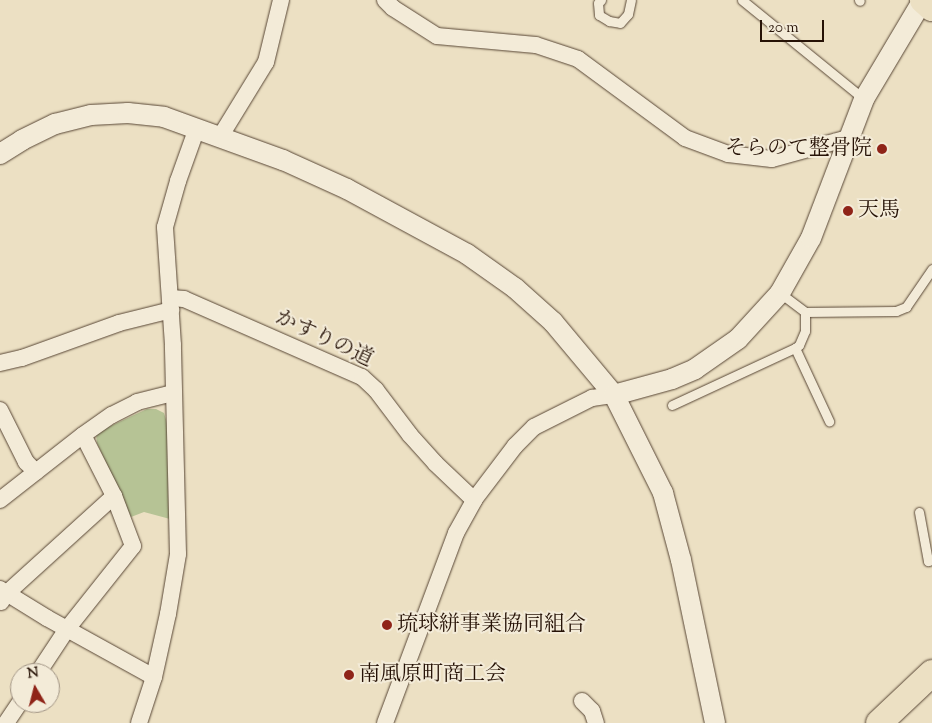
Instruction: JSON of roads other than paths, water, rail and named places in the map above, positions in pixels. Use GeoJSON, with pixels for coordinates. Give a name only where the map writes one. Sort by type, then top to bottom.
{"type":"FeatureCollection","features":[{"type":"Feature","properties":{"kind":"main road"},"geometry":{"type":"LineString","coordinates":[[923,0],[932,8]]}},
{"type":"Feature","properties":{"kind":"main road"},"geometry":{"type":"LineString","coordinates":[[879,723],[932,673]]}},
{"type":"Feature","properties":{"kind":"street"},"geometry":{"type":"LineString","coordinates":[[220,136],[266,62],[281,0]]}},
{"type":"Feature","properties":{"kind":"street"},"geometry":{"type":"LineString","coordinates":[[385,0],[437,36],[536,45],[578,59],[684,138],[728,154],[772,160],[848,138]]}},
{"type":"Feature","properties":{"kind":"street"},"geometry":{"type":"LineString","coordinates":[[385,723],[456,533],[474,500],[515,446],[534,427],[592,398],[614,395],[672,379],[695,369],[738,339],[780,293],[811,238],[864,99],[923,0]]}},
{"type":"Feature","properties":{"kind":"street"},"geometry":{"type":"LineString","coordinates":[[0,154],[22,140],[55,124],[91,115],[128,113],[164,117],[283,160],[347,189],[467,254],[515,288],[553,322],[583,355],[614,395],[665,501],[682,560],[715,723]]}},
{"type":"Feature","properties":{"kind":"street"},"geometry":{"type":"LineString","coordinates":[[139,723],[154,677],[168,614],[178,554],[171,304],[165,227],[178,181],[197,128]]}},
{"type":"Feature","properties":{"kind":"street","name":"かすりの道"},"geometry":{"type":"LineString","coordinates":[[171,304],[184,299],[362,377],[376,390],[410,435],[435,463],[474,500]]}},
{"type":"Feature","properties":{"kind":"street"},"geometry":{"type":"LineString","coordinates":[[0,363],[22,358],[171,304]]}},
{"type":"Feature","properties":{"kind":"street"},"geometry":{"type":"LineString","coordinates":[[0,500],[83,435],[136,402],[174,393]]}},
{"type":"Feature","properties":{"kind":"street"},"geometry":{"type":"LineString","coordinates":[[0,410],[4,427],[26,462],[36,472]]}},
{"type":"Feature","properties":{"kind":"street"},"geometry":{"type":"LineString","coordinates":[[45,663],[67,629],[133,546],[114,496],[83,435]]}},
{"type":"Feature","properties":{"kind":"street"},"geometry":{"type":"LineString","coordinates":[[114,496],[2,596],[154,677]]}},
{"type":"Feature","properties":{"kind":"street"},"geometry":{"type":"LineString","coordinates":[[582,701],[592,711],[596,723]]}},
{"type":"Feature","properties":{"kind":"lane"},"geometry":{"type":"LineString","coordinates":[[601,0],[598,3],[599,14],[609,21],[620,23],[628,14],[631,0]]}},
{"type":"Feature","properties":{"kind":"lane"},"geometry":{"type":"LineString","coordinates":[[742,0],[864,99]]}},
{"type":"Feature","properties":{"kind":"lane"},"geometry":{"type":"LineString","coordinates":[[780,293],[805,312],[896,311],[906,307],[932,269]]}},
{"type":"Feature","properties":{"kind":"lane"},"geometry":{"type":"LineString","coordinates":[[672,405],[795,348],[799,345],[805,331],[805,312]]}},
{"type":"Feature","properties":{"kind":"lane"},"geometry":{"type":"LineString","coordinates":[[795,348],[829,421]]}},
{"type":"Feature","properties":{"kind":"lane"},"geometry":{"type":"LineString","coordinates":[[919,512],[928,561],[932,560]]}},
{"type":"Feature","properties":{"kind":"place","name":"そらのて整骨院"},"geometry":{"type":"Point","coordinates":[882,149]}},
{"type":"Feature","properties":{"kind":"place","name":"天馬"},"geometry":{"type":"Point","coordinates":[848,211]}},
{"type":"Feature","properties":{"kind":"place","name":"琉球絣事業協同組合"},"geometry":{"type":"Point","coordinates":[387,625]}},
{"type":"Feature","properties":{"kind":"place","name":"南風原町商工会"},"geometry":{"type":"Point","coordinates":[349,675]}}]}
